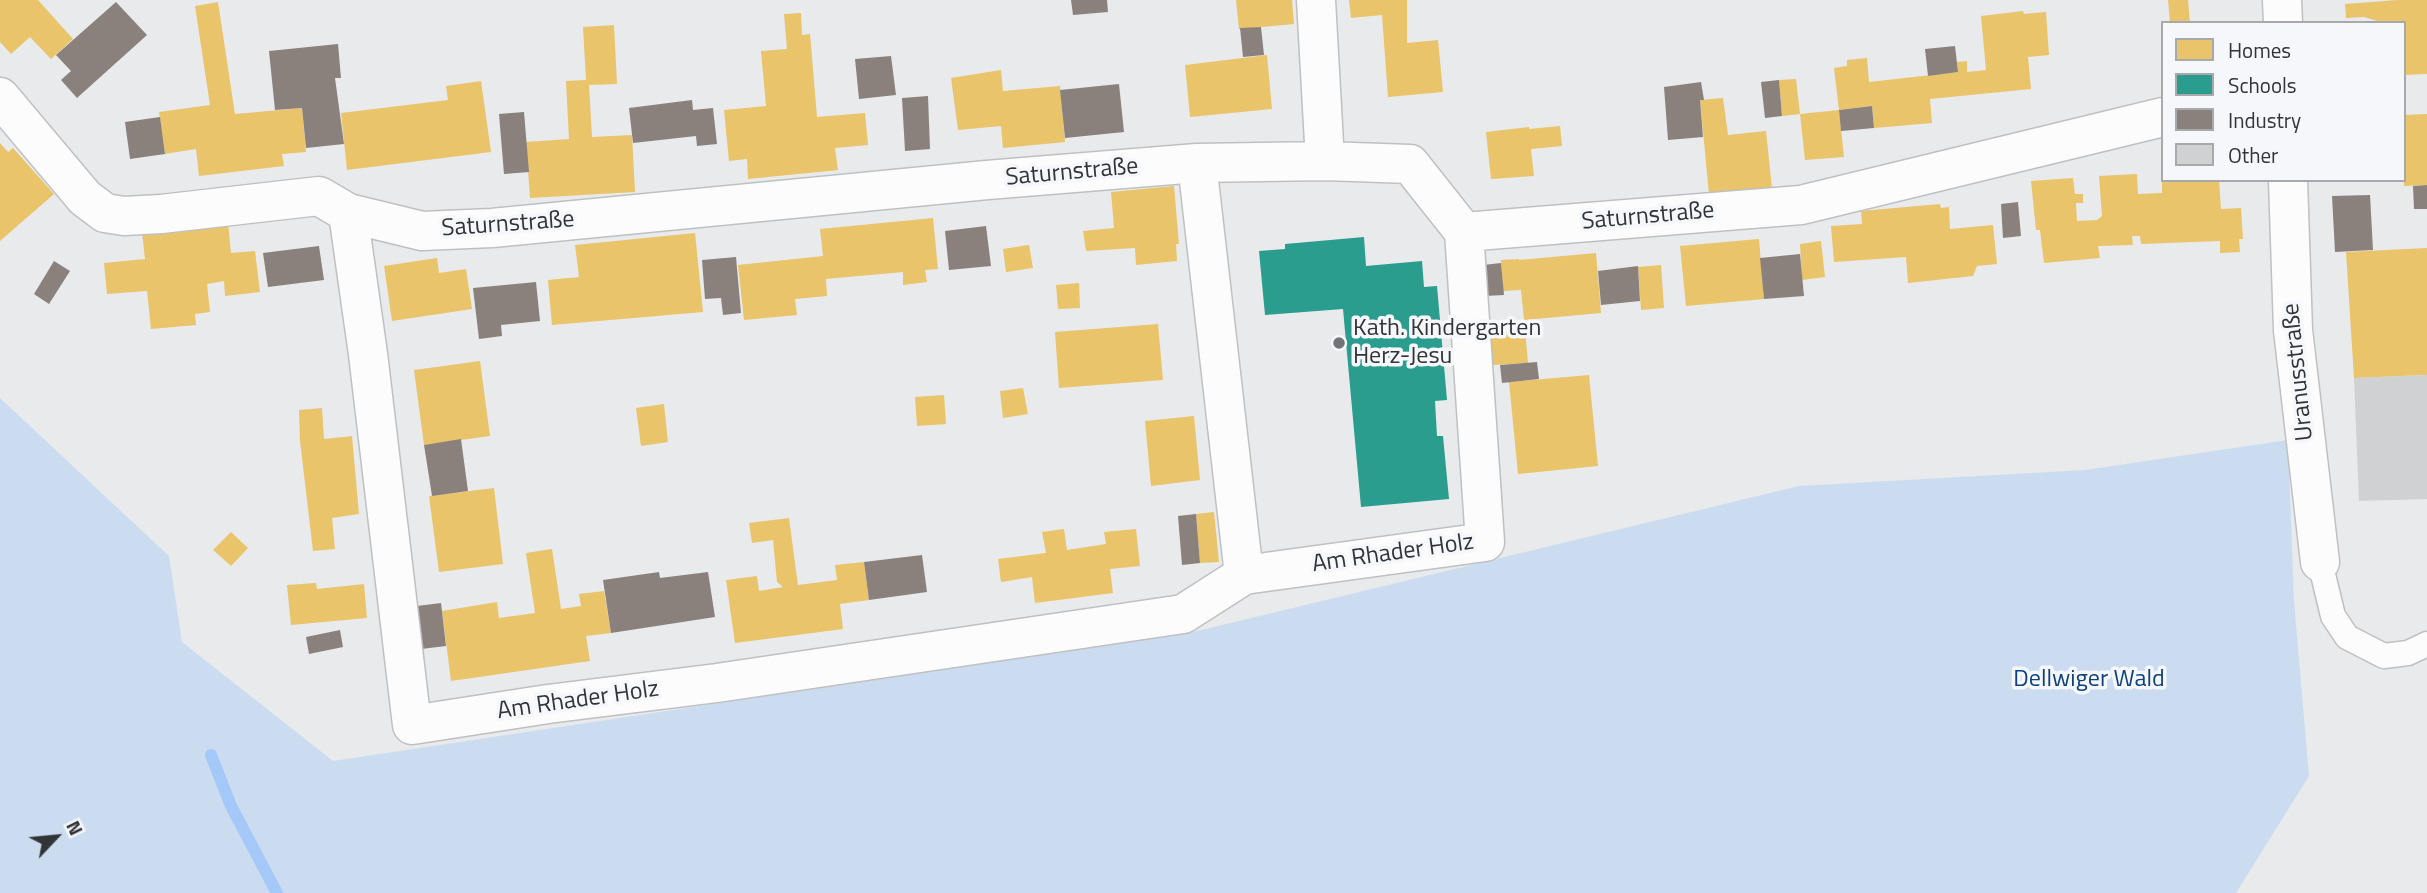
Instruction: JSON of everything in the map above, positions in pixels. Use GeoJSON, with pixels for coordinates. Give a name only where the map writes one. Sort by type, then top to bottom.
{"type":"FeatureCollection","features":[{"type":"Feature","properties":{"kind":"street"},"geometry":{"type":"LineString","coordinates":[[1316,0],[1325,161]]}},
{"type":"Feature","properties":{"kind":"street"},"geometry":{"type":"LineString","coordinates":[[2282,0],[2283,21]]}},
{"type":"Feature","properties":{"kind":"street","name":"Saturnstraße"},"geometry":{"type":"LineString","coordinates":[[0,97],[85,198],[106,212],[124,216],[161,214],[319,196],[348,213],[422,231],[492,228],[987,180],[1197,163],[1325,161],[1410,164],[1464,232],[1801,205],[2161,117]]}},
{"type":"Feature","properties":{"kind":"street"},"geometry":{"type":"LineString","coordinates":[[1197,163],[1244,575]]}},
{"type":"Feature","properties":{"kind":"street","name":"Uranusstraße"},"geometry":{"type":"LineString","coordinates":[[2288,182],[2292,330],[2320,562]]}},
{"type":"Feature","properties":{"kind":"street","name":"Am Rhader Holz"},"geometry":{"type":"LineString","coordinates":[[348,213],[368,355],[412,725],[1183,614],[1244,575],[1485,542],[1464,232]]}},
{"type":"Feature","properties":{"kind":"lane"},"geometry":{"type":"LineString","coordinates":[[2320,562],[2333,616],[2347,637],[2384,656],[2408,653],[2427,644]]}},
{"type":"Feature","properties":{"kind":"green space","name":"Dellwiger Wald"},"geometry":{"type":"Polygon","coordinates":[[[0,398],[169,556],[182,642],[333,761],[1193,632],[1799,486],[2085,470],[2288,440],[2294,601],[2309,776],[2236,893],[0,893],[0,398]]]}},
{"type":"Feature","properties":{"kind":"building: Homes"},"geometry":{"type":"Polygon","coordinates":[[[0,0],[38,0],[73,39],[51,59],[30,37],[11,54],[0,42],[0,0]]]}},
{"type":"Feature","properties":{"kind":"building: Homes"},"geometry":{"type":"Polygon","coordinates":[[[1236,0],[1292,0],[1294,24],[1239,29],[1236,0]]]}},
{"type":"Feature","properties":{"kind":"building: Homes"},"geometry":{"type":"Polygon","coordinates":[[[1349,0],[1407,0],[1407,43],[1438,40],[1443,92],[1388,97],[1382,15],[1351,18],[1349,0]]]}},
{"type":"Feature","properties":{"kind":"building: Homes"},"geometry":{"type":"Polygon","coordinates":[[[2168,0],[2188,0],[2190,21],[2170,21],[2168,0]]]}},
{"type":"Feature","properties":{"kind":"building: Homes"},"geometry":{"type":"Polygon","coordinates":[[[2427,0],[2427,74],[2406,75],[2406,21],[2346,18],[2345,4],[2427,0]]]}},
{"type":"Feature","properties":{"kind":"building: Homes"},"geometry":{"type":"Polygon","coordinates":[[[218,2],[235,114],[302,108],[306,152],[282,154],[284,166],[199,176],[196,149],[165,154],[159,112],[210,105],[195,6],[218,2]]]}},
{"type":"Feature","properties":{"kind":"building: Homes"},"geometry":{"type":"Polygon","coordinates":[[[2023,11],[2024,14],[2046,12],[2049,55],[2028,57],[2031,89],[1930,99],[1932,123],[1874,128],[1872,106],[1839,110],[1834,68],[1847,66],[1847,60],[1867,58],[1869,82],[1958,72],[1957,62],[1967,61],[1967,72],[1986,70],[1981,16],[2023,11]]]}},
{"type":"Feature","properties":{"kind":"building: Homes"},"geometry":{"type":"Polygon","coordinates":[[[801,13],[802,35],[810,34],[817,117],[865,113],[868,145],[835,148],[838,170],[748,179],[747,159],[729,161],[724,110],[766,106],[761,51],[787,49],[784,14],[801,13]]]}},
{"type":"Feature","properties":{"kind":"building: Homes"},"geometry":{"type":"Polygon","coordinates":[[[614,25],[617,84],[589,85],[592,137],[632,135],[635,192],[530,198],[526,142],[569,139],[566,81],[586,80],[583,27],[614,25]]]}},
{"type":"Feature","properties":{"kind":"building: Homes"},"geometry":{"type":"Polygon","coordinates":[[[1267,55],[1272,109],[1190,117],[1185,65],[1267,55]]]}},
{"type":"Feature","properties":{"kind":"building: Homes"},"geometry":{"type":"Polygon","coordinates":[[[1001,70],[1003,91],[1060,86],[1065,142],[1003,148],[1001,126],[958,130],[951,78],[1001,70]]]}},
{"type":"Feature","properties":{"kind":"building: Homes"},"geometry":{"type":"Polygon","coordinates":[[[1796,79],[1800,114],[1782,116],[1779,80],[1796,79]]]}},
{"type":"Feature","properties":{"kind":"building: Homes"},"geometry":{"type":"Polygon","coordinates":[[[481,81],[491,152],[347,170],[341,113],[448,100],[446,86],[481,81]]]}},
{"type":"Feature","properties":{"kind":"building: Homes"},"geometry":{"type":"Polygon","coordinates":[[[1723,98],[1728,135],[1766,131],[1772,188],[1709,194],[1700,100],[1723,98]]]}},
{"type":"Feature","properties":{"kind":"building: Homes"},"geometry":{"type":"Polygon","coordinates":[[[1839,110],[1844,157],[1805,160],[1800,114],[1839,110]]]}},
{"type":"Feature","properties":{"kind":"building: Homes"},"geometry":{"type":"Polygon","coordinates":[[[2427,114],[2427,185],[2404,186],[2406,115],[2427,114]]]}},
{"type":"Feature","properties":{"kind":"building: Homes"},"geometry":{"type":"Polygon","coordinates":[[[1560,126],[1562,146],[1531,149],[1534,176],[1491,179],[1486,132],[1560,126]]]}},
{"type":"Feature","properties":{"kind":"building: Homes"},"geometry":{"type":"Polygon","coordinates":[[[0,143],[8,152],[13,148],[54,194],[0,241],[0,143]]]}},
{"type":"Feature","properties":{"kind":"building: Homes"},"geometry":{"type":"Polygon","coordinates":[[[2137,174],[2138,194],[2162,193],[2162,182],[2219,182],[2221,209],[2241,208],[2243,239],[2239,239],[2240,252],[2220,253],[2220,241],[2141,244],[2140,236],[2132,236],[2133,245],[2098,246],[2100,258],[2044,263],[2040,230],[2036,230],[2031,181],[2073,178],[2075,194],[2083,194],[2083,203],[2076,203],[2077,221],[2097,220],[2102,216],[2099,176],[2137,174]]]}},
{"type":"Feature","properties":{"kind":"building: Homes"},"geometry":{"type":"Polygon","coordinates":[[[1174,186],[1179,244],[1176,244],[1177,261],[1136,265],[1135,248],[1086,251],[1083,231],[1114,228],[1111,192],[1174,186]]]}},
{"type":"Feature","properties":{"kind":"building: Homes"},"geometry":{"type":"Polygon","coordinates":[[[1940,204],[1941,208],[1949,207],[1950,229],[1993,225],[1997,264],[1977,266],[1973,276],[1908,283],[1906,257],[1834,262],[1831,226],[1862,224],[1861,211],[1940,204]]]}},
{"type":"Feature","properties":{"kind":"building: Homes"},"geometry":{"type":"Polygon","coordinates":[[[933,218],[938,269],[925,270],[927,282],[903,285],[903,272],[826,279],[827,296],[795,299],[797,315],[744,320],[738,265],[823,256],[820,229],[933,218]]]}},
{"type":"Feature","properties":{"kind":"building: Homes"},"geometry":{"type":"Polygon","coordinates":[[[228,223],[231,253],[255,251],[260,292],[225,296],[224,281],[207,284],[210,312],[195,314],[196,325],[151,329],[147,291],[107,294],[104,263],[145,259],[142,232],[228,223]]]}},
{"type":"Feature","properties":{"kind":"building: Homes"},"geometry":{"type":"Polygon","coordinates":[[[695,233],[703,312],[552,325],[548,280],[579,277],[575,245],[695,233]]]}},
{"type":"Feature","properties":{"kind":"building: Homes"},"geometry":{"type":"Polygon","coordinates":[[[1759,239],[1764,299],[1686,306],[1680,246],[1759,239]]]}},
{"type":"Feature","properties":{"kind":"building: Homes"},"geometry":{"type":"Polygon","coordinates":[[[1821,241],[1825,277],[1802,280],[1800,244],[1821,241]]]}},
{"type":"Feature","properties":{"kind":"building: Homes"},"geometry":{"type":"Polygon","coordinates":[[[1029,245],[1033,268],[1006,272],[1003,249],[1029,245]]]}},
{"type":"Feature","properties":{"kind":"building: Homes"},"geometry":{"type":"Polygon","coordinates":[[[2427,248],[2427,375],[2354,378],[2346,252],[2427,248]]]}},
{"type":"Feature","properties":{"kind":"building: Homes"},"geometry":{"type":"Polygon","coordinates":[[[1596,253],[1601,313],[1524,320],[1521,290],[1503,291],[1501,260],[1596,253]]]}},
{"type":"Feature","properties":{"kind":"building: Homes"},"geometry":{"type":"Polygon","coordinates":[[[437,258],[439,273],[466,269],[472,309],[392,321],[384,266],[437,258]]]}},
{"type":"Feature","properties":{"kind":"building: Homes"},"geometry":{"type":"Polygon","coordinates":[[[1661,265],[1664,308],[1641,310],[1638,267],[1661,265]]]}},
{"type":"Feature","properties":{"kind":"building: Homes"},"geometry":{"type":"Polygon","coordinates":[[[1079,283],[1080,308],[1058,309],[1056,285],[1079,283]]]}},
{"type":"Feature","properties":{"kind":"building: Homes"},"geometry":{"type":"Polygon","coordinates":[[[1158,324],[1163,380],[1059,388],[1055,332],[1158,324]]]}},
{"type":"Feature","properties":{"kind":"building: Homes"},"geometry":{"type":"Polygon","coordinates":[[[1525,330],[1528,363],[1493,365],[1490,334],[1525,330]]]}},
{"type":"Feature","properties":{"kind":"building: Homes"},"geometry":{"type":"Polygon","coordinates":[[[480,361],[490,436],[424,445],[414,370],[480,361]]]}},
{"type":"Feature","properties":{"kind":"building: Homes"},"geometry":{"type":"Polygon","coordinates":[[[1589,375],[1598,466],[1518,474],[1509,382],[1589,375]]]}},
{"type":"Feature","properties":{"kind":"building: Homes"},"geometry":{"type":"Polygon","coordinates":[[[1023,388],[1028,414],[1003,418],[1000,391],[1023,388]]]}},
{"type":"Feature","properties":{"kind":"building: Homes"},"geometry":{"type":"Polygon","coordinates":[[[944,395],[946,424],[917,426],[915,397],[944,395]]]}},
{"type":"Feature","properties":{"kind":"building: Homes"},"geometry":{"type":"Polygon","coordinates":[[[664,404],[668,442],[641,446],[636,408],[664,404]]]}},
{"type":"Feature","properties":{"kind":"building: Homes"},"geometry":{"type":"Polygon","coordinates":[[[322,408],[324,439],[352,436],[359,514],[332,518],[335,549],[313,551],[299,410],[322,408]]]}},
{"type":"Feature","properties":{"kind":"building: Homes"},"geometry":{"type":"Polygon","coordinates":[[[1194,416],[1200,480],[1151,486],[1145,421],[1194,416]]]}},
{"type":"Feature","properties":{"kind":"building: Homes"},"geometry":{"type":"Polygon","coordinates":[[[494,488],[503,564],[439,572],[429,496],[494,488]]]}},
{"type":"Feature","properties":{"kind":"building: Homes"},"geometry":{"type":"Polygon","coordinates":[[[1214,512],[1219,562],[1200,563],[1196,514],[1214,512]]]}},
{"type":"Feature","properties":{"kind":"building: Homes"},"geometry":{"type":"Polygon","coordinates":[[[789,518],[798,585],[837,580],[835,565],[864,562],[869,600],[840,604],[843,629],[735,643],[726,580],[757,576],[759,591],[783,587],[777,582],[773,540],[752,543],[749,523],[789,518]]]}},
{"type":"Feature","properties":{"kind":"building: Homes"},"geometry":{"type":"Polygon","coordinates":[[[1064,529],[1067,550],[1106,544],[1104,532],[1136,529],[1140,566],[1110,569],[1113,593],[1035,603],[1032,577],[1001,582],[998,559],[1046,553],[1042,532],[1064,529]]]}},
{"type":"Feature","properties":{"kind":"building: Homes"},"geometry":{"type":"Polygon","coordinates":[[[231,532],[248,548],[231,566],[213,550],[231,532]]]}},
{"type":"Feature","properties":{"kind":"building: Homes"},"geometry":{"type":"Polygon","coordinates":[[[552,549],[561,609],[581,606],[579,594],[604,591],[611,633],[586,636],[590,661],[451,681],[442,611],[497,602],[499,618],[535,613],[526,553],[552,549]]]}},
{"type":"Feature","properties":{"kind":"building: Homes"},"geometry":{"type":"Polygon","coordinates":[[[316,583],[317,589],[364,584],[367,618],[291,625],[287,585],[316,583]]]}},
{"type":"Feature","properties":{"kind":"building: Schools"},"geometry":{"type":"Polygon","coordinates":[[[1364,237],[1366,266],[1422,261],[1424,287],[1437,286],[1447,400],[1435,401],[1437,436],[1443,436],[1449,499],[1361,507],[1343,309],[1265,315],[1259,251],[1285,249],[1285,244],[1364,237]]]}},
{"type":"Feature","properties":{"kind":"building: Industry"},"geometry":{"type":"Polygon","coordinates":[[[1071,0],[1107,0],[1108,12],[1073,15],[1071,0]]]}},
{"type":"Feature","properties":{"kind":"building: Industry"},"geometry":{"type":"Polygon","coordinates":[[[116,2],[147,35],[77,98],[61,80],[71,71],[56,55],[116,2]]]}},
{"type":"Feature","properties":{"kind":"building: Industry"},"geometry":{"type":"Polygon","coordinates":[[[1261,27],[1264,55],[1243,57],[1240,28],[1261,27]]]}},
{"type":"Feature","properties":{"kind":"building: Industry"},"geometry":{"type":"Polygon","coordinates":[[[338,44],[341,78],[335,78],[344,144],[306,148],[302,108],[275,110],[269,51],[338,44]]]}},
{"type":"Feature","properties":{"kind":"building: Industry"},"geometry":{"type":"Polygon","coordinates":[[[1955,46],[1958,72],[1928,76],[1925,49],[1955,46]]]}},
{"type":"Feature","properties":{"kind":"building: Industry"},"geometry":{"type":"Polygon","coordinates":[[[891,56],[896,95],[859,99],[855,59],[891,56]]]}},
{"type":"Feature","properties":{"kind":"building: Industry"},"geometry":{"type":"Polygon","coordinates":[[[1779,80],[1782,116],[1765,118],[1761,82],[1779,80]]]}},
{"type":"Feature","properties":{"kind":"building: Industry"},"geometry":{"type":"Polygon","coordinates":[[[1701,82],[1704,100],[1700,100],[1703,137],[1668,140],[1664,87],[1701,82]]]}},
{"type":"Feature","properties":{"kind":"building: Industry"},"geometry":{"type":"Polygon","coordinates":[[[1119,84],[1124,132],[1065,138],[1060,90],[1119,84]]]}},
{"type":"Feature","properties":{"kind":"building: Industry"},"geometry":{"type":"Polygon","coordinates":[[[928,96],[930,149],[905,151],[902,98],[928,96]]]}},
{"type":"Feature","properties":{"kind":"building: Industry"},"geometry":{"type":"Polygon","coordinates":[[[692,100],[693,110],[713,108],[717,144],[697,146],[696,136],[633,143],[629,108],[692,100]]]}},
{"type":"Feature","properties":{"kind":"building: Industry"},"geometry":{"type":"Polygon","coordinates":[[[1872,106],[1874,128],[1841,131],[1839,110],[1872,106]]]}},
{"type":"Feature","properties":{"kind":"building: Industry"},"geometry":{"type":"Polygon","coordinates":[[[524,112],[529,172],[504,174],[499,114],[524,112]]]}},
{"type":"Feature","properties":{"kind":"building: Industry"},"geometry":{"type":"Polygon","coordinates":[[[160,117],[165,154],[130,159],[125,122],[160,117]]]}},
{"type":"Feature","properties":{"kind":"building: Industry"},"geometry":{"type":"Polygon","coordinates":[[[2427,185],[2427,209],[2414,209],[2413,186],[2427,185]]]}},
{"type":"Feature","properties":{"kind":"building: Industry"},"geometry":{"type":"Polygon","coordinates":[[[2370,195],[2373,250],[2335,252],[2332,196],[2370,195]]]}},
{"type":"Feature","properties":{"kind":"building: Industry"},"geometry":{"type":"Polygon","coordinates":[[[2018,202],[2021,236],[2003,238],[2001,204],[2018,202]]]}},
{"type":"Feature","properties":{"kind":"building: Industry"},"geometry":{"type":"Polygon","coordinates":[[[986,226],[991,266],[949,270],[945,231],[986,226]]]}},
{"type":"Feature","properties":{"kind":"building: Industry"},"geometry":{"type":"Polygon","coordinates":[[[319,246],[324,280],[268,287],[263,253],[319,246]]]}},
{"type":"Feature","properties":{"kind":"building: Industry"},"geometry":{"type":"Polygon","coordinates":[[[1800,254],[1804,296],[1764,299],[1760,258],[1800,254]]]}},
{"type":"Feature","properties":{"kind":"building: Industry"},"geometry":{"type":"Polygon","coordinates":[[[736,257],[741,313],[723,315],[721,298],[705,299],[702,260],[736,257]]]}},
{"type":"Feature","properties":{"kind":"building: Industry"},"geometry":{"type":"Polygon","coordinates":[[[54,261],[70,271],[49,304],[34,294],[54,261]]]}},
{"type":"Feature","properties":{"kind":"building: Industry"},"geometry":{"type":"Polygon","coordinates":[[[1501,263],[1504,295],[1485,296],[1483,265],[1501,263]]]}},
{"type":"Feature","properties":{"kind":"building: Industry"},"geometry":{"type":"Polygon","coordinates":[[[1638,266],[1640,301],[1601,305],[1598,271],[1638,266]]]}},
{"type":"Feature","properties":{"kind":"building: Industry"},"geometry":{"type":"Polygon","coordinates":[[[536,282],[540,321],[501,325],[502,336],[479,339],[473,288],[536,282]]]}},
{"type":"Feature","properties":{"kind":"building: Industry"},"geometry":{"type":"Polygon","coordinates":[[[1537,362],[1539,379],[1502,383],[1500,365],[1537,362]]]}},
{"type":"Feature","properties":{"kind":"building: Industry"},"geometry":{"type":"Polygon","coordinates":[[[461,439],[468,491],[432,496],[424,445],[461,439]]]}},
{"type":"Feature","properties":{"kind":"building: Industry"},"geometry":{"type":"Polygon","coordinates":[[[1196,514],[1200,563],[1182,565],[1178,516],[1196,514]]]}},
{"type":"Feature","properties":{"kind":"building: Industry"},"geometry":{"type":"Polygon","coordinates":[[[922,555],[927,592],[869,600],[864,562],[922,555]]]}},
{"type":"Feature","properties":{"kind":"building: Industry"},"geometry":{"type":"Polygon","coordinates":[[[659,572],[660,578],[708,572],[715,617],[611,633],[603,580],[659,572]]]}},
{"type":"Feature","properties":{"kind":"building: Industry"},"geometry":{"type":"Polygon","coordinates":[[[441,603],[446,646],[413,650],[409,607],[441,603]]]}},
{"type":"Feature","properties":{"kind":"building: Industry"},"geometry":{"type":"Polygon","coordinates":[[[340,630],[343,647],[309,654],[306,637],[340,630]]]}},
{"type":"Feature","properties":{"kind":"building: Other"},"geometry":{"type":"Polygon","coordinates":[[[2427,375],[2427,499],[2359,501],[2354,378],[2427,375]]]}},
{"type":"Feature","properties":{"kind":"waterway"},"geometry":{"type":"LineString","coordinates":[[211,755],[231,806],[277,893]]}},
{"type":"Feature","properties":{"kind":"place","name":"Kath. Kindergarten Herz-Jesu"},"geometry":{"type":"Point","coordinates":[1339,343]}}]}
